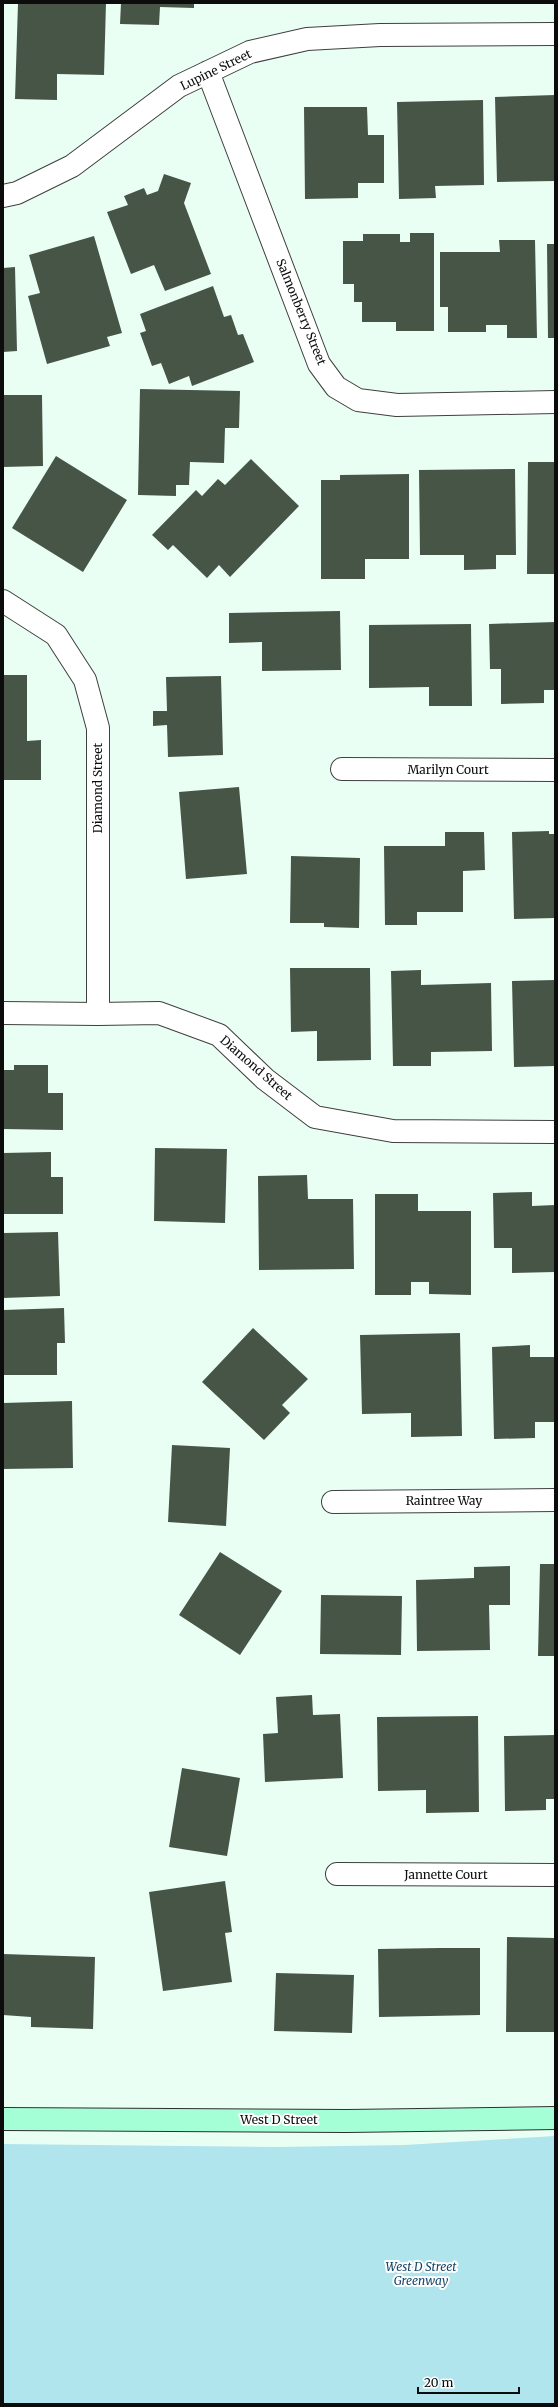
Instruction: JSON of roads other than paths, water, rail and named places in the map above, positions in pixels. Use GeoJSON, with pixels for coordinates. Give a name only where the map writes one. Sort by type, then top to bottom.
{"type":"FeatureCollection","features":[{"type":"Feature","properties":{"kind":"street","name":"Lupine Street"},"geometry":{"type":"LineString","coordinates":[[3,196],[17,193],[72,166],[179,86],[250,52],[307,39],[380,35],[555,34]]}},
{"type":"Feature","properties":{"kind":"street","name":"Salmonberry Street"},"geometry":{"type":"LineString","coordinates":[[208,72],[319,364],[336,387],[358,400],[397,405],[555,402]]}},
{"type":"Feature","properties":{"kind":"street","name":"Diamond Street"},"geometry":{"type":"LineString","coordinates":[[3,602],[56,635],[85,680],[98,728],[98,1014]]}},
{"type":"Feature","properties":{"kind":"street","name":"Marilyn Court"},"geometry":{"type":"LineString","coordinates":[[342,769],[555,770]]}},
{"type":"Feature","properties":{"kind":"street","name":"Diamond Street"},"geometry":{"type":"LineString","coordinates":[[3,1013],[159,1013],[219,1035],[265,1079],[315,1117],[393,1131],[555,1132]]}},
{"type":"Feature","properties":{"kind":"street","name":"Raintree Way"},"geometry":{"type":"LineString","coordinates":[[333,1502],[555,1500]]}},
{"type":"Feature","properties":{"kind":"street","name":"Jannette Court"},"geometry":{"type":"LineString","coordinates":[[337,1874],[555,1875]]}},
{"type":"Feature","properties":{"kind":"street","name":"West D Street"},"geometry":{"type":"LineString","coordinates":[[3,2118],[347,2121],[555,2118]]}},
{"type":"Feature","properties":{"kind":"park label","name":"West D Street Greenway"},"geometry":{"type":"Point","coordinates":[421,2274]}}]}
